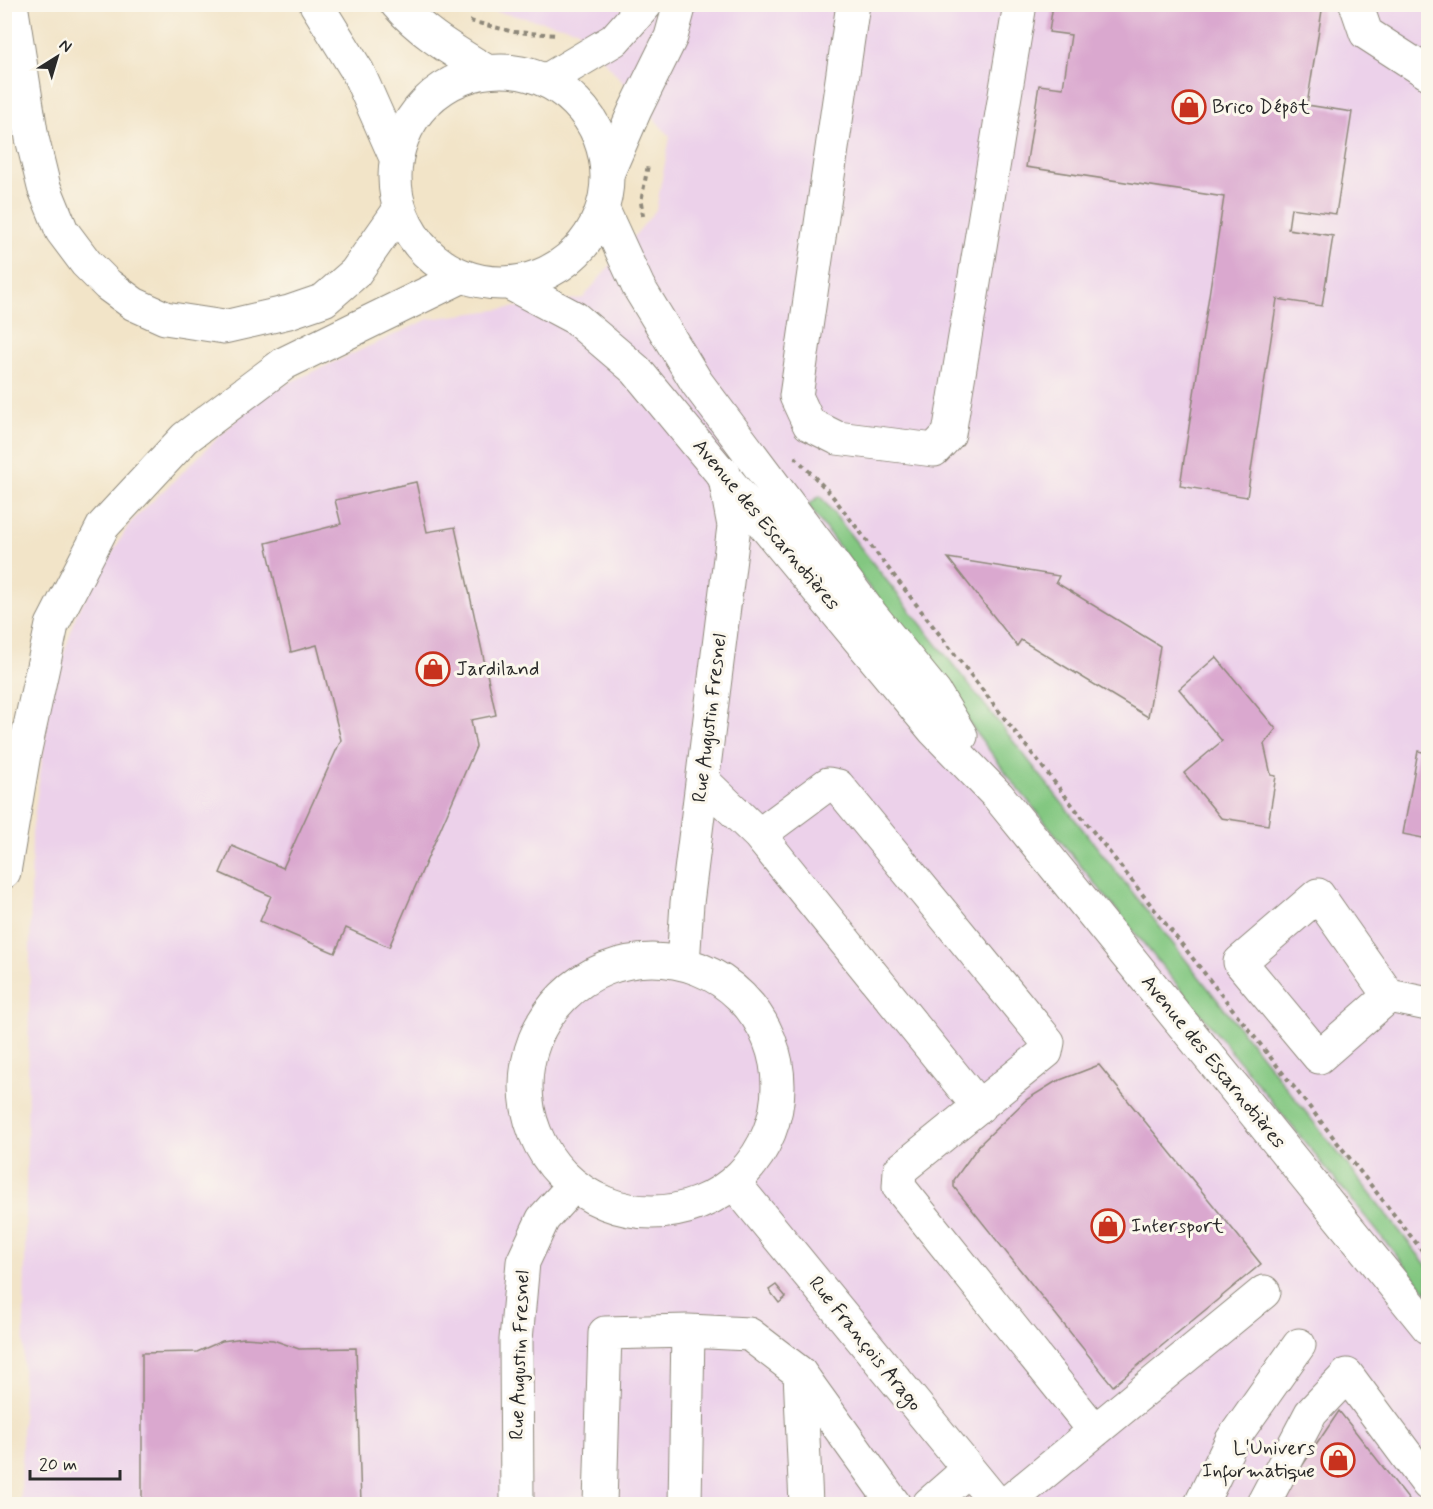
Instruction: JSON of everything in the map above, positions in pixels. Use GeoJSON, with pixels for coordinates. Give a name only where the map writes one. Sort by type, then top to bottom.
{"type":"FeatureCollection","features":[{"type":"Feature","properties":{"kind":"main road"},"geometry":{"type":"LineString","coordinates":[[4,10],[5,4]]}},
{"type":"Feature","properties":{"kind":"main road"},"geometry":{"type":"LineString","coordinates":[[11,4],[32,138],[44,187],[62,231],[93,270],[134,304],[165,318],[224,327],[289,312],[324,300],[354,273],[400,209]]}},
{"type":"Feature","properties":{"kind":"main road"},"geometry":{"type":"LineString","coordinates":[[316,4],[358,72],[396,158]]}},
{"type":"Feature","properties":{"kind":"main road"},"geometry":{"type":"LineString","coordinates":[[397,4],[412,21],[441,43],[486,71]]}},
{"type":"Feature","properties":{"kind":"main road"},"geometry":{"type":"LineString","coordinates":[[547,80],[614,40],[646,4]]}},
{"type":"Feature","properties":{"kind":"main road"},"geometry":{"type":"LineString","coordinates":[[608,172],[603,144],[590,118],[571,96],[547,80],[517,71],[486,71],[454,81],[427,100],[407,127],[396,158],[395,184],[400,209],[410,231],[424,250],[442,265],[463,276],[486,282],[509,283],[540,276],[567,261],[589,238],[603,210],[608,172],[634,110],[671,37],[680,4]]}},
{"type":"Feature","properties":{"kind":"main road"},"geometry":{"type":"LineString","coordinates":[[853,4],[796,396],[809,424],[837,438],[934,450],[949,434],[1020,4]]}},
{"type":"Feature","properties":{"kind":"main road"},"geometry":{"type":"LineString","coordinates":[[1356,4],[1365,33],[1428,73]]}},
{"type":"Feature","properties":{"kind":"main road","name":"Avenue des Escarnotières"},"geometry":{"type":"LineString","coordinates":[[603,210],[638,286],[697,383],[869,612],[935,693],[998,796]]}},
{"type":"Feature","properties":{"kind":"main road"},"geometry":{"type":"LineString","coordinates":[[4,872],[24,754],[52,626],[103,526],[185,438],[285,363],[463,276]]}},
{"type":"Feature","properties":{"kind":"main road","name":"Avenue des Escarnotières"},"geometry":{"type":"LineString","coordinates":[[509,283],[575,318],[636,370],[724,473],[934,730],[998,796],[1428,1327]]}},
{"type":"Feature","properties":{"kind":"main road","name":"Rue Augustin Fresnel"},"geometry":{"type":"LineString","coordinates":[[683,964],[687,903],[734,526],[724,473]]}},
{"type":"Feature","properties":{"kind":"main road"},"geometry":{"type":"LineString","coordinates":[[703,782],[759,835],[979,1107]]}},
{"type":"Feature","properties":{"kind":"main road"},"geometry":{"type":"LineString","coordinates":[[759,835],[828,784],[838,786],[1048,1042],[1046,1052],[900,1170],[899,1187],[1095,1431]]}},
{"type":"Feature","properties":{"kind":"main road"},"geometry":{"type":"LineString","coordinates":[[1389,996],[1319,1057],[1240,962],[1318,895],[1389,996],[1428,1004]]}},
{"type":"Feature","properties":{"kind":"main road"},"geometry":{"type":"LineString","coordinates":[[660,960],[683,964],[719,980],[749,1006],[769,1040],[778,1078],[775,1117],[759,1153],[734,1183],[696,1205],[654,1213],[611,1206],[573,1186],[544,1153],[528,1112],[526,1068],[535,1037],[551,1009],[574,986],[604,969],[637,961],[660,960]]}},
{"type":"Feature","properties":{"kind":"main road","name":"Rue François Arago"},"geometry":{"type":"LineString","coordinates":[[734,1183],[997,1504]]}},
{"type":"Feature","properties":{"kind":"main road","name":"Rue Augustin Fresnel"},"geometry":{"type":"LineString","coordinates":[[517,1504],[516,1340],[523,1262],[543,1219],[573,1186]]}},
{"type":"Feature","properties":{"kind":"main road"},"geometry":{"type":"LineString","coordinates":[[1006,1504],[1264,1292]]}},
{"type":"Feature","properties":{"kind":"main road"},"geometry":{"type":"LineString","coordinates":[[685,1504],[688,1331]]}},
{"type":"Feature","properties":{"kind":"main road"},"geometry":{"type":"LineString","coordinates":[[600,1504],[605,1333],[688,1331],[749,1335],[800,1374],[894,1504]]}},
{"type":"Feature","properties":{"kind":"main road"},"geometry":{"type":"LineString","coordinates":[[1201,1504],[1232,1440],[1299,1345]]}},
{"type":"Feature","properties":{"kind":"main road"},"geometry":{"type":"LineString","coordinates":[[800,1374],[806,1504]]}},
{"type":"Feature","properties":{"kind":"main road"},"geometry":{"type":"LineString","coordinates":[[1263,1504],[1311,1413],[1347,1375],[1428,1484]]}},
{"type":"Feature","properties":{"kind":"main road"},"geometry":{"type":"LineString","coordinates":[[929,1504],[968,1470]]}},
{"type":"Feature","properties":{"kind":"path"},"geometry":{"type":"LineString","coordinates":[[465,20],[514,32],[558,35],[578,40],[594,52]]}},
{"type":"Feature","properties":{"kind":"path"},"geometry":{"type":"LineString","coordinates":[[644,222],[641,202],[648,160]]}},
{"type":"Feature","properties":{"kind":"path"},"geometry":{"type":"LineString","coordinates":[[789,451],[831,493],[1008,723],[1428,1258]]}},
{"type":"Feature","properties":{"kind":"shaded area"},"geometry":{"type":"Polygon","coordinates":[[[464,5],[1428,5],[1428,1504],[21,1504],[32,833],[51,694],[77,612],[130,523],[262,395],[429,319],[583,298],[656,210],[670,137],[577,29],[464,5]]]}},
{"type":"Feature","properties":{"kind":"green space"},"geometry":{"type":"Polygon","coordinates":[[[820,496],[1428,1267],[1428,1294],[1012,781],[808,505],[820,496]]]}},
{"type":"Feature","properties":{"kind":"building","name":"Brico Dépôt"},"geometry":{"type":"Polygon","coordinates":[[[1053,4],[1323,4],[1307,105],[1352,112],[1336,214],[1291,208],[1288,229],[1333,236],[1322,306],[1277,299],[1247,497],[1180,486],[1224,197],[1026,167],[1039,85],[1063,88],[1071,35],[1049,32],[1053,4]]]}},
{"type":"Feature","properties":{"kind":"building","name":"Jardiland"},"geometry":{"type":"Polygon","coordinates":[[[416,482],[427,532],[455,527],[496,715],[471,720],[476,747],[389,947],[346,928],[335,953],[260,921],[271,896],[220,873],[232,846],[283,868],[341,740],[317,645],[291,652],[266,543],[341,524],[335,500],[416,482]]]}},
{"type":"Feature","properties":{"kind":"building"},"geometry":{"type":"Polygon","coordinates":[[[948,558],[1059,576],[1056,582],[1060,585],[1160,646],[1148,717],[1021,640],[1017,646],[948,558]]]}},
{"type":"Feature","properties":{"kind":"building"},"geometry":{"type":"Polygon","coordinates":[[[1216,657],[1276,729],[1264,744],[1271,775],[1276,776],[1268,825],[1221,818],[1184,773],[1222,741],[1179,689],[1216,657]]]}},
{"type":"Feature","properties":{"kind":"building"},"geometry":{"type":"Polygon","coordinates":[[[1418,751],[1428,753],[1428,839],[1403,834],[1418,751]]]}},
{"type":"Feature","properties":{"kind":"building","name":"Intersport"},"geometry":{"type":"Polygon","coordinates":[[[1099,1065],[1261,1264],[1113,1386],[954,1187],[954,1180],[979,1145],[1026,1100],[1055,1082],[1099,1065]]]}},
{"type":"Feature","properties":{"kind":"building"},"geometry":{"type":"Polygon","coordinates":[[[776,1285],[786,1297],[779,1303],[769,1290],[776,1285]]]}},
{"type":"Feature","properties":{"kind":"building"},"geometry":{"type":"Polygon","coordinates":[[[244,1338],[273,1340],[299,1349],[356,1348],[361,1504],[142,1504],[142,1353],[197,1352],[222,1341],[244,1338]]]}},
{"type":"Feature","properties":{"kind":"building"},"geometry":{"type":"Polygon","coordinates":[[[1339,1411],[1412,1504],[1281,1504],[1302,1466],[1339,1411]]]}},
{"type":"Feature","properties":{"kind":"place","name":"Brico Dépôt"},"geometry":{"type":"Point","coordinates":[1189,107]}},
{"type":"Feature","properties":{"kind":"place","name":"Jardiland"},"geometry":{"type":"Point","coordinates":[433,669]}},
{"type":"Feature","properties":{"kind":"place","name":"Intersport"},"geometry":{"type":"Point","coordinates":[1108,1226]}},
{"type":"Feature","properties":{"kind":"place","name":"L'Univers Informatique"},"geometry":{"type":"Point","coordinates":[1338,1460]}}]}
